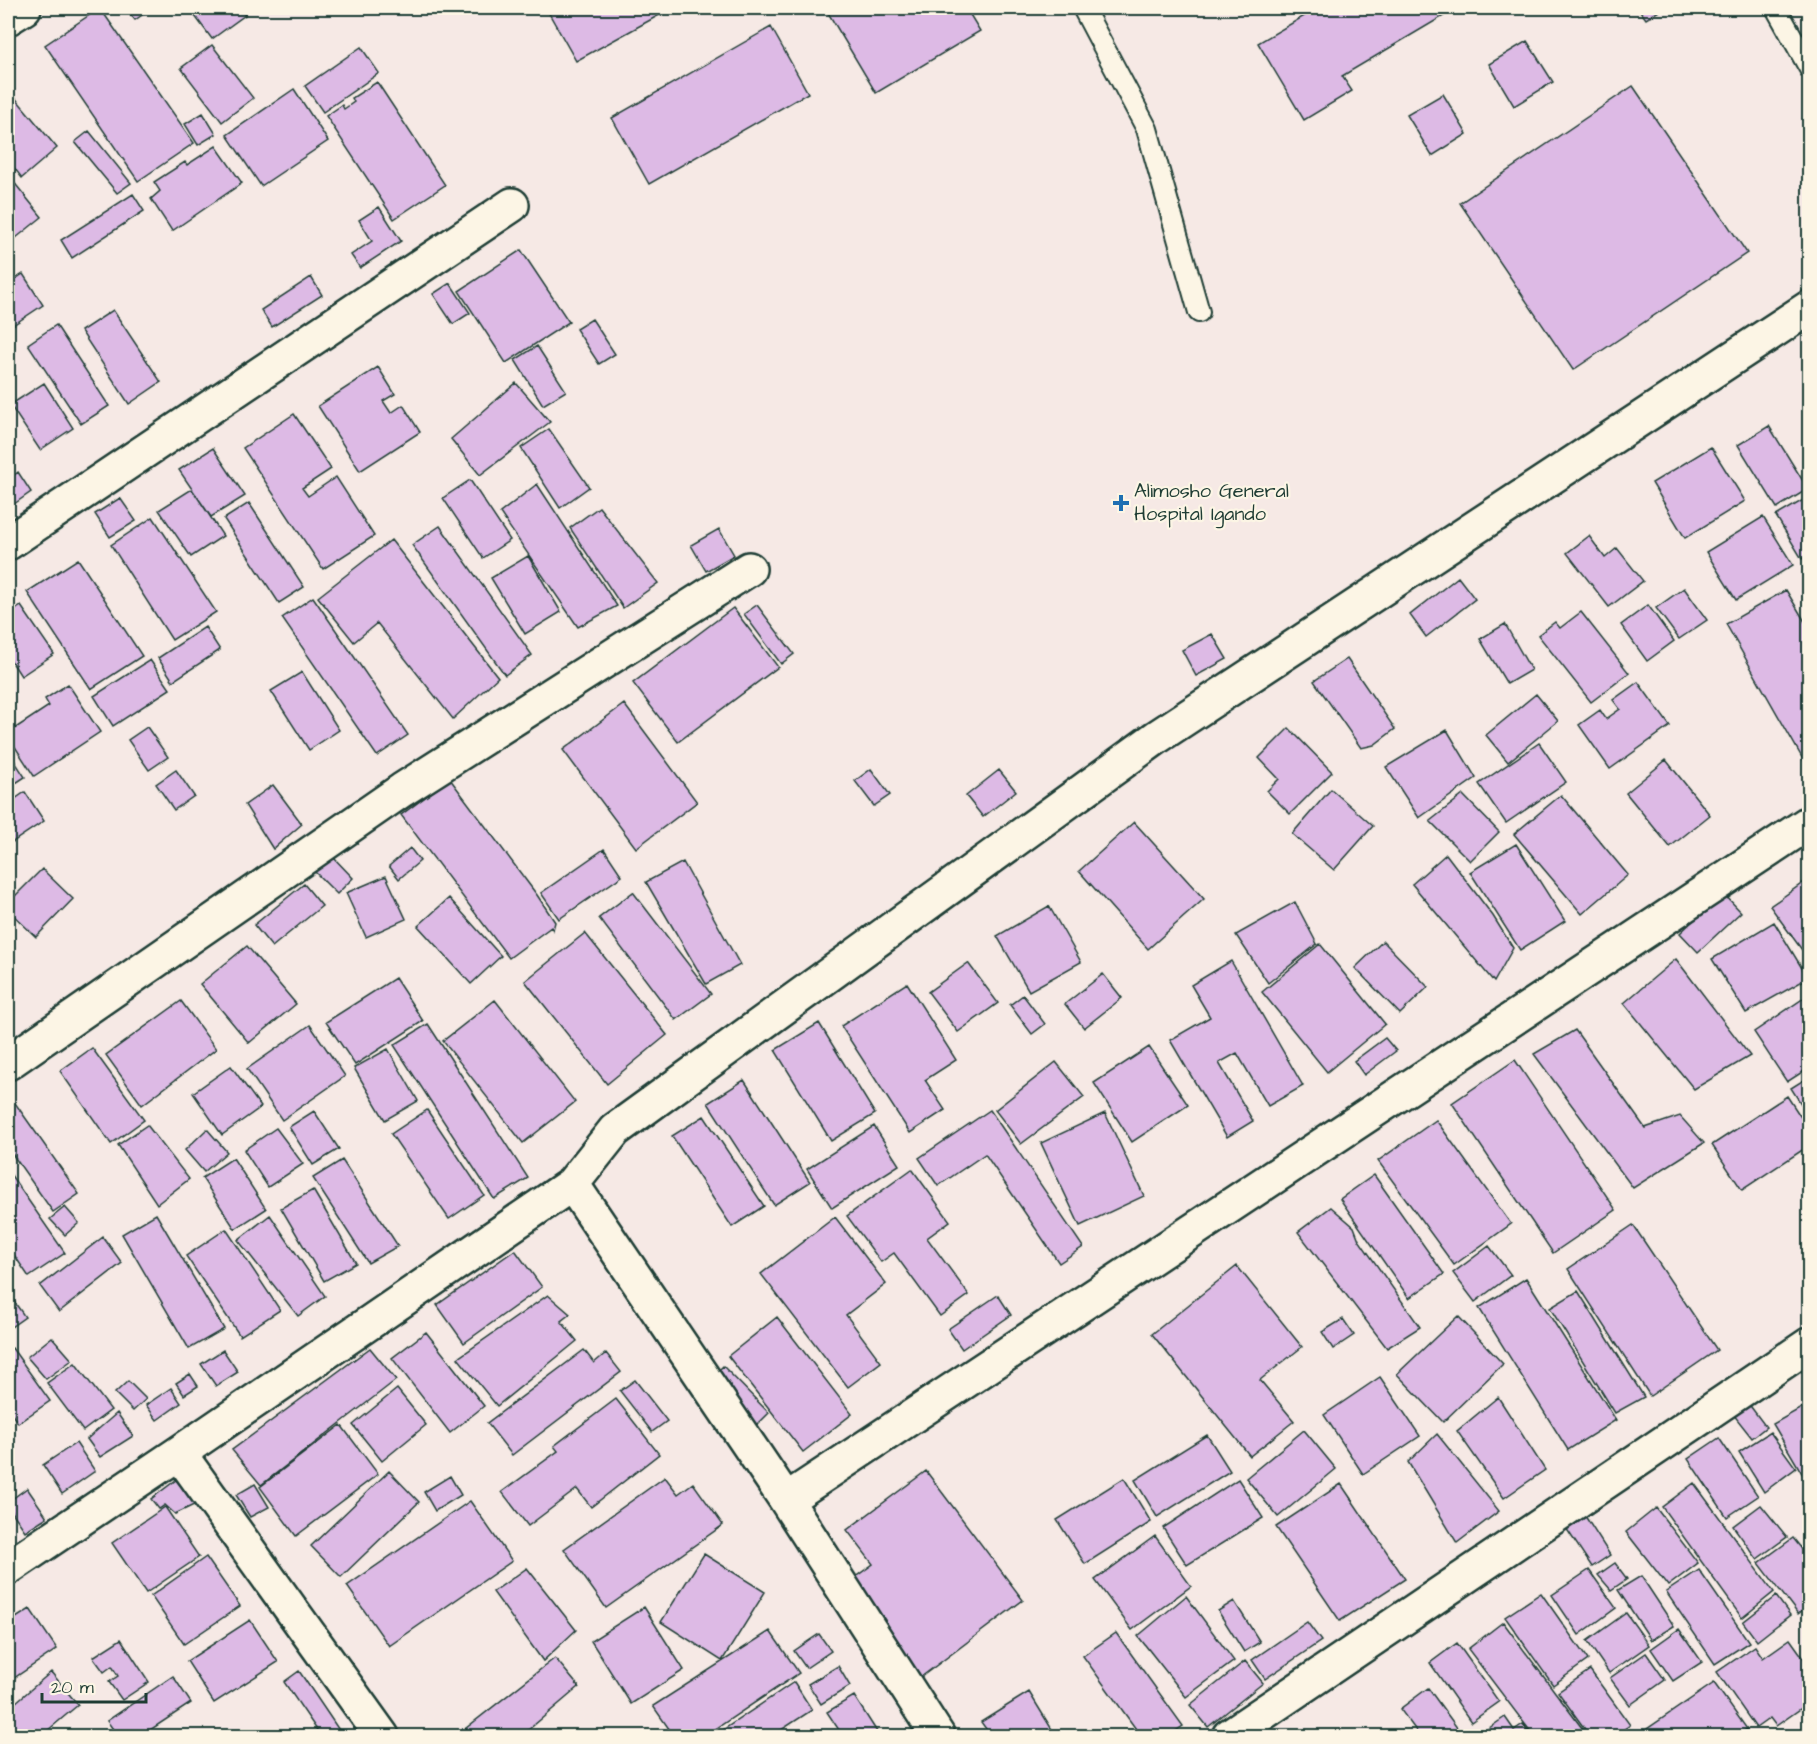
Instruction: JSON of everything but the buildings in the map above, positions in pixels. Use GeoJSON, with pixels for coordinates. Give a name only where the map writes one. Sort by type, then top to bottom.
{"type":"FeatureCollection","features":[{"type":"Feature","properties":{"kind":"street"},"geometry":{"type":"LineString","coordinates":[[8,18],[24,8]]}},
{"type":"Feature","properties":{"kind":"street"},"geometry":{"type":"LineString","coordinates":[[8,543],[512,205]]}},
{"type":"Feature","properties":{"kind":"street"},"geometry":{"type":"LineString","coordinates":[[8,1568],[179,1454],[572,1184],[615,1130],[1157,737],[1809,307]]}},
{"type":"Feature","properties":{"kind":"street"},"geometry":{"type":"LineString","coordinates":[[8,1063],[402,790],[749,569]]}},
{"type":"Feature","properties":{"kind":"street"},"geometry":{"type":"LineString","coordinates":[[786,1500],[1809,822]]}},
{"type":"Feature","properties":{"kind":"street"},"geometry":{"type":"LineString","coordinates":[[572,1184],[786,1500],[938,1737]]}},
{"type":"Feature","properties":{"kind":"street"},"geometry":{"type":"LineString","coordinates":[[1229,1737],[1809,1344]]}},
{"type":"Feature","properties":{"kind":"street"},"geometry":{"type":"LineString","coordinates":[[179,1454],[382,1737]]}},
{"type":"Feature","properties":{"kind":"lane"},"geometry":{"type":"LineString","coordinates":[[1083,8],[1147,129],[1199,312]]}},
{"type":"Feature","properties":{"kind":"lane"},"geometry":{"type":"LineString","coordinates":[[1776,8],[1809,69]]}},
{"type":"Feature","properties":{"kind":"place","name":"Alimosho General Hospital Igando"},"geometry":{"type":"Point","coordinates":[1121,503]}}]}
